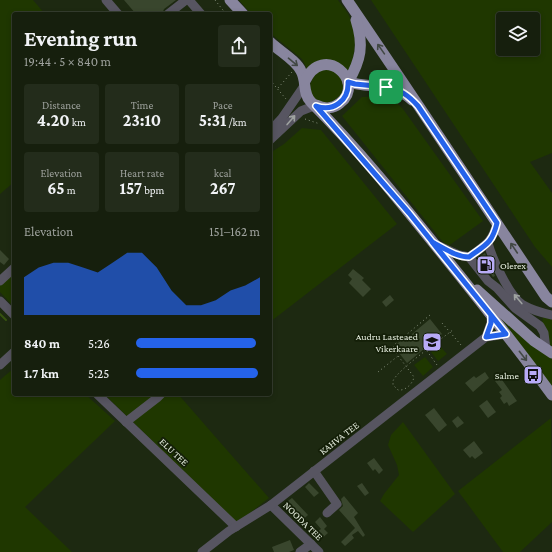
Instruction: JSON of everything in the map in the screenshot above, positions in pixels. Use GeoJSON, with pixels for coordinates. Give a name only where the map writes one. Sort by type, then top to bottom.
{"type":"FeatureCollection","features":[{"type":"Feature","properties":{"kind":"main road"},"geometry":{"type":"LineString","coordinates":[[230,0],[241,12]]}},
{"type":"Feature","properties":{"kind":"main road"},"geometry":{"type":"LineString","coordinates":[[316,106],[331,108],[339,104],[346,96],[348,82],[356,67],[361,48],[360,33],[349,3]]}},
{"type":"Feature","properties":{"kind":"main road"},"geometry":{"type":"LineString","coordinates":[[349,3],[546,297],[552,302]]}},
{"type":"Feature","properties":{"kind":"main road"},"geometry":{"type":"LineString","coordinates":[[272,44],[298,66],[302,72],[306,95],[309,100],[316,106],[404,207],[552,394]]}},
{"type":"Feature","properties":{"kind":"main road"},"geometry":{"type":"LineString","coordinates":[[305,83],[308,74],[314,68],[327,64],[342,71],[348,82]]}},
{"type":"Feature","properties":{"kind":"main road"},"geometry":{"type":"LineString","coordinates":[[348,82],[396,89],[408,96],[418,106]]}},
{"type":"Feature","properties":{"kind":"main road"},"geometry":{"type":"LineString","coordinates":[[456,271],[534,341],[549,351]]}},
{"type":"Feature","properties":{"kind":"street"},"geometry":{"type":"LineString","coordinates":[[106,0],[116,12]]}},
{"type":"Feature","properties":{"kind":"street"},"geometry":{"type":"LineString","coordinates":[[171,12],[186,0]]}},
{"type":"Feature","properties":{"kind":"street"},"geometry":{"type":"LineString","coordinates":[[189,0],[199,12]]}},
{"type":"Feature","properties":{"kind":"street"},"geometry":{"type":"LineString","coordinates":[[272,128],[305,83]]}},
{"type":"Feature","properties":{"kind":"street"},"geometry":{"type":"LineString","coordinates":[[272,138],[298,113],[316,106]]}},
{"type":"Feature","properties":{"kind":"street"},"geometry":{"type":"LineString","coordinates":[[469,257],[490,241],[497,223]]}},
{"type":"Feature","properties":{"kind":"street"},"geometry":{"type":"LineString","coordinates":[[432,242],[449,251],[469,257],[488,281],[495,286],[515,308],[540,326],[544,333],[549,351]]}},
{"type":"Feature","properties":{"kind":"street"},"geometry":{"type":"LineString","coordinates":[[488,243],[490,252],[506,284],[521,304],[535,311],[552,315]]}},
{"type":"Feature","properties":{"kind":"street"},"geometry":{"type":"LineString","coordinates":[[0,281],[12,270]]}},
{"type":"Feature","properties":{"kind":"street"},"geometry":{"type":"LineString","coordinates":[[495,286],[504,279]]}},
{"type":"Feature","properties":{"kind":"street"},"geometry":{"type":"LineString","coordinates":[[0,301],[12,313]]}},
{"type":"Feature","properties":{"kind":"street"},"geometry":{"type":"LineString","coordinates":[[486,337],[491,323],[491,315]]}},
{"type":"Feature","properties":{"kind":"street","name":"KAHVA TEE"},"geometry":{"type":"LineString","coordinates":[[202,552],[236,527],[271,505],[486,337],[506,334]]}},
{"type":"Feature","properties":{"kind":"street"},"geometry":{"type":"LineString","coordinates":[[0,365],[12,354]]}},
{"type":"Feature","properties":{"kind":"street","name":"ELU TEE"},"geometry":{"type":"LineString","coordinates":[[99,396],[236,527]]}},
{"type":"Feature","properties":{"kind":"street"},"geometry":{"type":"LineString","coordinates":[[126,422],[159,396]]}},
{"type":"Feature","properties":{"kind":"street"},"geometry":{"type":"LineString","coordinates":[[314,471],[337,504],[327,513]]}},
{"type":"Feature","properties":{"kind":"street","name":"NOODA TEE"},"geometry":{"type":"LineString","coordinates":[[271,505],[319,552]]}},
{"type":"Feature","properties":{"kind":"street"},"geometry":{"type":"LineString","coordinates":[[300,552],[311,544]]}},
{"type":"Feature","properties":{"kind":"path"},"geometry":{"type":"LineString","coordinates":[[215,0],[224,12]]}},
{"type":"Feature","properties":{"kind":"path"},"geometry":{"type":"LineString","coordinates":[[277,88],[298,66]]}},
{"type":"Feature","properties":{"kind":"path"},"geometry":{"type":"LineString","coordinates":[[272,82],[291,104]]}},
{"type":"Feature","properties":{"kind":"path"},"geometry":{"type":"LineString","coordinates":[[298,113],[304,119],[324,126]]}},
{"type":"Feature","properties":{"kind":"path"},"geometry":{"type":"LineString","coordinates":[[430,315],[394,346],[393,349],[406,367],[414,377],[411,383],[404,390],[398,390],[393,384],[396,375],[406,367],[427,350],[450,332],[454,328]]}},
{"type":"Feature","properties":{"kind":"path"},"geometry":{"type":"LineString","coordinates":[[442,323],[466,352]]}},
{"type":"Feature","properties":{"kind":"path"},"geometry":{"type":"LineString","coordinates":[[427,350],[442,372]]}},
{"type":"Feature","properties":{"kind":"path"},"geometry":{"type":"LineString","coordinates":[[378,372],[398,356]]}},
{"type":"Feature","properties":{"kind":"green space"},"geometry":{"type":"Polygon","coordinates":[[[0,0],[33,0],[43,12],[12,12],[12,184],[0,194],[0,0]]]}},
{"type":"Feature","properties":{"kind":"green space"},"geometry":{"type":"Polygon","coordinates":[[[239,0],[338,0],[349,16],[354,31],[355,45],[349,71],[337,63],[328,60],[319,62],[307,69],[302,59],[272,35],[272,12],[249,12],[239,0]]]}},
{"type":"Feature","properties":{"kind":"green space"},"geometry":{"type":"Polygon","coordinates":[[[371,0],[552,0],[552,153],[530,162],[552,193],[552,267],[535,247],[371,0]]]}},
{"type":"Feature","properties":{"kind":"green space"},"geometry":{"type":"Polygon","coordinates":[[[332,69],[343,79],[343,94],[330,103],[318,101],[311,94],[311,82],[319,71],[332,69]]]}},
{"type":"Feature","properties":{"kind":"green space"},"geometry":{"type":"Polygon","coordinates":[[[378,96],[395,101],[403,109],[483,221],[447,247],[342,116],[362,97],[378,96]]]}},
{"type":"Feature","properties":{"kind":"green space"},"geometry":{"type":"Polygon","coordinates":[[[302,128],[321,130],[397,224],[272,320],[272,152],[284,144],[302,128]]]}},
{"type":"Feature","properties":{"kind":"green space"},"geometry":{"type":"Polygon","coordinates":[[[12,274],[12,305],[0,292],[0,285],[12,274]]]}},
{"type":"Feature","properties":{"kind":"green space"},"geometry":{"type":"Polygon","coordinates":[[[494,310],[552,357],[552,387],[494,310]]]}},
{"type":"Feature","properties":{"kind":"green space"},"geometry":{"type":"Polygon","coordinates":[[[543,317],[552,319],[552,347],[542,324],[543,317]]]}},
{"type":"Feature","properties":{"kind":"green space"},"geometry":{"type":"Polygon","coordinates":[[[439,345],[447,354],[438,361],[431,352],[439,345]]]}},
{"type":"Feature","properties":{"kind":"green space"},"geometry":{"type":"Polygon","coordinates":[[[425,357],[433,367],[423,376],[414,365],[425,357]]]}},
{"type":"Feature","properties":{"kind":"green space"},"geometry":{"type":"Polygon","coordinates":[[[12,370],[12,396],[87,396],[115,421],[25,507],[72,552],[0,552],[0,380],[12,370]]]}},
{"type":"Feature","properties":{"kind":"green space"},"geometry":{"type":"Polygon","coordinates":[[[106,396],[180,396],[269,498],[237,523],[106,396]]]}},
{"type":"Feature","properties":{"kind":"green space"},"geometry":{"type":"Polygon","coordinates":[[[551,418],[552,522],[520,552],[503,552],[458,491],[551,418]]]}},
{"type":"Feature","properties":{"kind":"green space"},"geometry":{"type":"Polygon","coordinates":[[[403,422],[455,494],[413,532],[380,501],[399,475],[397,465],[388,445],[391,435],[403,422]]]}},
{"type":"Feature","properties":{"kind":"building"},"geometry":{"type":"Polygon","coordinates":[[[124,0],[176,0],[164,9],[163,12],[134,12],[124,0]]]}},
{"type":"Feature","properties":{"kind":"building"},"geometry":{"type":"Polygon","coordinates":[[[0,250],[9,259],[4,265],[0,262],[0,250]]]}},
{"type":"Feature","properties":{"kind":"building"},"geometry":{"type":"Polygon","coordinates":[[[485,253],[495,276],[493,277],[478,258],[485,253]]]}},
{"type":"Feature","properties":{"kind":"building"},"geometry":{"type":"Polygon","coordinates":[[[353,269],[364,278],[362,280],[371,289],[363,297],[349,283],[352,279],[348,275],[353,269]]]}},
{"type":"Feature","properties":{"kind":"building"},"geometry":{"type":"Polygon","coordinates":[[[390,295],[394,300],[386,307],[382,302],[390,295]]]}},
{"type":"Feature","properties":{"kind":"building"},"geometry":{"type":"Polygon","coordinates":[[[430,319],[442,334],[407,363],[395,348],[397,346],[396,345],[404,337],[406,339],[430,319]]]}},
{"type":"Feature","properties":{"kind":"building"},"geometry":{"type":"Polygon","coordinates":[[[485,372],[489,378],[473,392],[465,383],[474,376],[476,378],[485,372]]]}},
{"type":"Feature","properties":{"kind":"building"},"geometry":{"type":"Polygon","coordinates":[[[500,377],[517,401],[509,406],[507,402],[504,404],[500,398],[502,396],[499,392],[502,390],[495,381],[500,377]]]}},
{"type":"Feature","properties":{"kind":"building"},"geometry":{"type":"Polygon","coordinates":[[[487,400],[496,412],[488,418],[479,406],[487,400]]]}},
{"type":"Feature","properties":{"kind":"building"},"geometry":{"type":"Polygon","coordinates":[[[434,408],[447,425],[439,432],[425,415],[434,408]]]}},
{"type":"Feature","properties":{"kind":"building"},"geometry":{"type":"Polygon","coordinates":[[[458,416],[464,423],[457,428],[452,421],[458,416]]]}},
{"type":"Feature","properties":{"kind":"building"},"geometry":{"type":"Polygon","coordinates":[[[474,441],[483,453],[475,459],[472,456],[470,458],[463,450],[474,441]]]}},
{"type":"Feature","properties":{"kind":"building"},"geometry":{"type":"Polygon","coordinates":[[[374,458],[383,470],[379,474],[375,469],[373,471],[367,463],[374,458]]]}},
{"type":"Feature","properties":{"kind":"building"},"geometry":{"type":"Polygon","coordinates":[[[309,483],[319,493],[314,497],[305,487],[309,483]]]}},
{"type":"Feature","properties":{"kind":"building"},"geometry":{"type":"Polygon","coordinates":[[[362,483],[369,493],[365,496],[357,486],[362,483]]]}},
{"type":"Feature","properties":{"kind":"building"},"geometry":{"type":"Polygon","coordinates":[[[344,496],[358,513],[354,517],[365,535],[363,537],[358,531],[352,535],[354,538],[345,546],[341,542],[355,528],[339,510],[343,506],[341,499],[344,496]]]}},
{"type":"Feature","properties":{"kind":"building"},"geometry":{"type":"Polygon","coordinates":[[[292,498],[308,515],[299,523],[292,516],[297,511],[288,501],[292,498]]]}},
{"type":"Feature","properties":{"kind":"building"},"geometry":{"type":"Polygon","coordinates":[[[320,517],[327,526],[324,529],[328,533],[320,540],[314,534],[321,529],[315,522],[320,517]]]}},
{"type":"Feature","properties":{"kind":"building"},"geometry":{"type":"Polygon","coordinates":[[[290,540],[294,550],[289,552],[274,552],[272,547],[290,540]]]}},
{"type":"Feature","properties":{"kind":"waterway"},"geometry":{"type":"LineString","coordinates":[[0,314],[6,320]]}},
{"type":"Feature","properties":{"kind":"place","name":"Olerex"},"geometry":{"type":"Point","coordinates":[486,265]}},
{"type":"Feature","properties":{"kind":"place","name":"Audru Lasteaed Vikerkaare"},"geometry":{"type":"Point","coordinates":[432,342]}},
{"type":"Feature","properties":{"kind":"place","name":"Salme"},"geometry":{"type":"Point","coordinates":[533,375]}},
{"type":"Feature","properties":{"kind":"route"},"geometry":{"type":"LineString","coordinates":[[386,87],[348,82],[346,96],[339,104],[331,108],[316,106],[337,128],[409,213],[491,315],[500,326],[506,334],[486,337],[491,323],[491,315],[432,242],[449,251],[469,257],[490,241],[497,223],[418,106],[405,94],[396,89],[386,87]]}}]}
